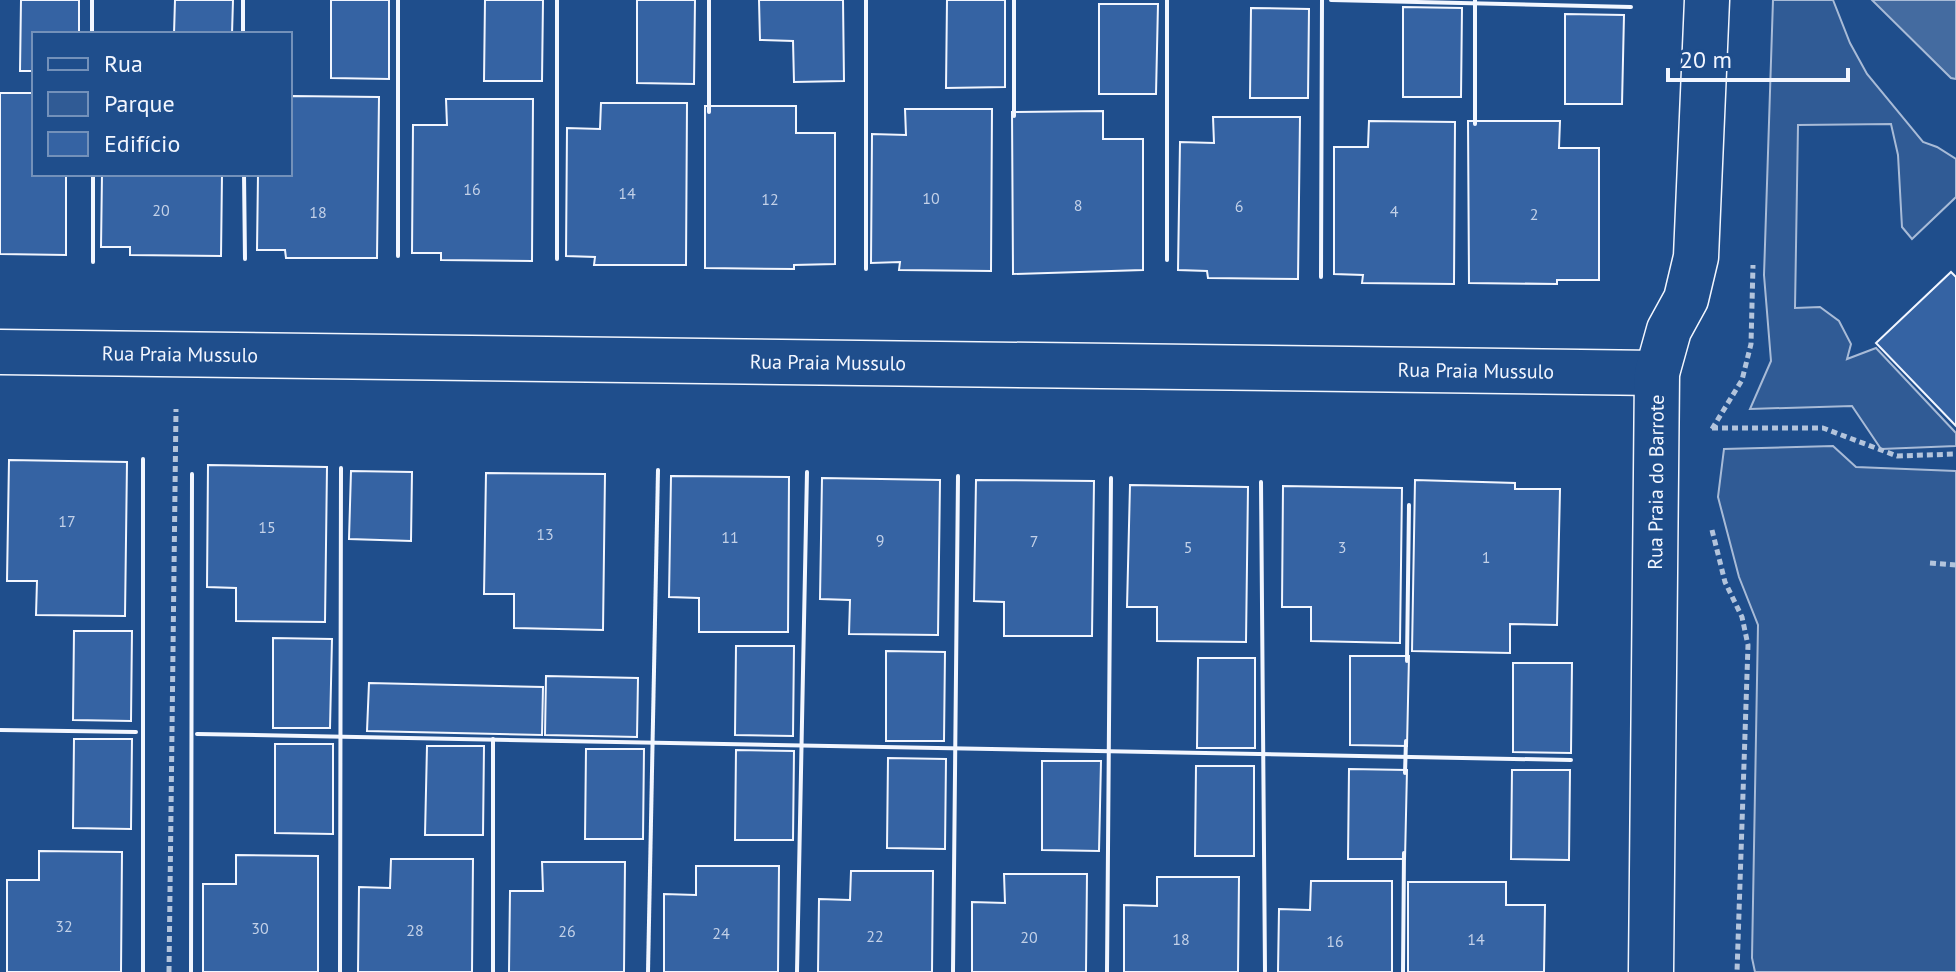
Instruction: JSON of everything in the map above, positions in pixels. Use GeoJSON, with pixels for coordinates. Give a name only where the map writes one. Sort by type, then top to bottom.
{"type":"FeatureCollection","features":[{"type":"Feature","properties":{"kind":"street","name":"Rua Praia do Barrote"},"geometry":{"type":"LineString","coordinates":[[1651,972],[1657,373],[1669,330],[1686,299],[1696,257],[1707,0]]}},
{"type":"Feature","properties":{"kind":"street","name":"Rua Praia Mussulo"},"geometry":{"type":"LineString","coordinates":[[0,352],[1657,373]]}},
{"type":"Feature","properties":{"kind":"path"},"geometry":{"type":"LineString","coordinates":[[1710,442],[1712,428],[1742,380],[1751,344]]}},
{"type":"Feature","properties":{"kind":"path"},"geometry":{"type":"LineString","coordinates":[[169,972],[176,400]]}},
{"type":"Feature","properties":{"kind":"path"},"geometry":{"type":"LineString","coordinates":[[1712,428],[1823,428],[1897,456],[1956,454]]}},
{"type":"Feature","properties":{"kind":"path"},"geometry":{"type":"LineString","coordinates":[[1711,526],[1725,582],[1742,617],[1748,645],[1737,972]]}},
{"type":"Feature","properties":{"kind":"path"},"geometry":{"type":"LineString","coordinates":[[1930,563],[1956,565]]}},
{"type":"Feature","properties":{"kind":"green space"},"geometry":{"type":"Polygon","coordinates":[[[1773,0],[1833,0],[1850,43],[1867,74],[1923,142],[1956,159],[1956,197],[1912,239],[1902,227],[1898,155],[1891,124],[1798,125],[1795,308],[1820,307],[1839,321],[1851,344],[1847,359],[1876,348],[1956,433],[1956,446],[1881,449],[1852,406],[1750,409],[1771,361],[1764,275],[1773,0]]]}},
{"type":"Feature","properties":{"kind":"green space"},"geometry":{"type":"Polygon","coordinates":[[[1833,446],[1856,467],[1956,471],[1956,972],[1755,972],[1752,958],[1758,625],[1739,577],[1718,497],[1724,449],[1833,446]]]}},
{"type":"Feature","properties":{"kind":"shaded area"},"geometry":{"type":"Polygon","coordinates":[[[1872,0],[1956,0],[1956,79],[1951,78],[1872,0]]]}},
{"type":"Feature","properties":{"kind":"building"},"geometry":{"type":"Polygon","coordinates":[[[21,0],[79,0],[79,32],[32,32],[32,71],[20,71],[21,0]]]}},
{"type":"Feature","properties":{"kind":"building"},"geometry":{"type":"Polygon","coordinates":[[[175,0],[233,0],[232,32],[174,32],[175,0]]]}},
{"type":"Feature","properties":{"kind":"building"},"geometry":{"type":"Polygon","coordinates":[[[331,0],[389,0],[389,79],[331,78],[331,0]]]}},
{"type":"Feature","properties":{"kind":"building"},"geometry":{"type":"Polygon","coordinates":[[[485,0],[543,0],[542,81],[484,81],[485,0]]]}},
{"type":"Feature","properties":{"kind":"building"},"geometry":{"type":"Polygon","coordinates":[[[637,0],[695,0],[694,84],[637,83],[637,0]]]}},
{"type":"Feature","properties":{"kind":"building"},"geometry":{"type":"Polygon","coordinates":[[[759,0],[843,0],[844,81],[794,82],[793,41],[760,40],[759,0]]]}},
{"type":"Feature","properties":{"kind":"building"},"geometry":{"type":"Polygon","coordinates":[[[947,0],[1005,0],[1005,87],[946,88],[947,0]]]}},
{"type":"Feature","properties":{"kind":"building"},"geometry":{"type":"Polygon","coordinates":[[[1099,4],[1158,4],[1156,94],[1099,94],[1099,4]]]}},
{"type":"Feature","properties":{"kind":"building"},"geometry":{"type":"Polygon","coordinates":[[[1403,7],[1462,8],[1461,97],[1403,97],[1403,7]]]}},
{"type":"Feature","properties":{"kind":"building"},"geometry":{"type":"Polygon","coordinates":[[[1251,8],[1309,9],[1308,98],[1250,98],[1251,8]]]}},
{"type":"Feature","properties":{"kind":"building"},"geometry":{"type":"Polygon","coordinates":[[[1565,14],[1624,15],[1622,104],[1565,104],[1565,14]]]}},
{"type":"Feature","properties":{"kind":"building"},"geometry":{"type":"Polygon","coordinates":[[[0,93],[32,93],[32,176],[66,176],[66,255],[0,254],[0,93]]]}},
{"type":"Feature","properties":{"kind":"building"},"geometry":{"type":"Polygon","coordinates":[[[292,96],[379,97],[377,258],[286,258],[285,250],[257,250],[258,176],[292,176],[292,96]]]}},
{"type":"Feature","properties":{"kind":"building"},"geometry":{"type":"Polygon","coordinates":[[[446,99],[533,99],[532,261],[441,260],[441,253],[412,253],[413,125],[447,125],[446,99]]]}},
{"type":"Feature","properties":{"kind":"building"},"geometry":{"type":"Polygon","coordinates":[[[601,103],[687,103],[686,265],[594,265],[595,257],[566,256],[567,128],[600,129],[601,103]]]}},
{"type":"Feature","properties":{"kind":"building"},"geometry":{"type":"Polygon","coordinates":[[[705,106],[796,106],[796,133],[835,133],[835,264],[794,265],[794,269],[705,268],[705,106]]]}},
{"type":"Feature","properties":{"kind":"building"},"geometry":{"type":"Polygon","coordinates":[[[905,109],[992,109],[991,271],[899,270],[900,262],[871,263],[872,134],[906,135],[905,109]]]}},
{"type":"Feature","properties":{"kind":"building"},"geometry":{"type":"Polygon","coordinates":[[[1103,111],[1103,139],[1143,139],[1143,270],[1013,274],[1012,112],[1103,111]]]}},
{"type":"Feature","properties":{"kind":"building"},"geometry":{"type":"Polygon","coordinates":[[[1213,117],[1300,117],[1298,279],[1208,278],[1207,271],[1178,270],[1180,142],[1214,143],[1213,117]]]}},
{"type":"Feature","properties":{"kind":"building"},"geometry":{"type":"Polygon","coordinates":[[[1369,121],[1455,122],[1454,284],[1362,283],[1363,275],[1334,274],[1334,147],[1368,147],[1369,121]]]}},
{"type":"Feature","properties":{"kind":"building"},"geometry":{"type":"Polygon","coordinates":[[[1468,121],[1560,121],[1559,148],[1599,148],[1599,280],[1557,280],[1557,284],[1469,283],[1468,121]]]}},
{"type":"Feature","properties":{"kind":"building"},"geometry":{"type":"Polygon","coordinates":[[[102,176],[222,176],[221,256],[130,255],[130,247],[101,247],[102,176]]]}},
{"type":"Feature","properties":{"kind":"building"},"geometry":{"type":"Polygon","coordinates":[[[1951,272],[1956,277],[1956,426],[1876,343],[1951,272]]]}},
{"type":"Feature","properties":{"kind":"building"},"geometry":{"type":"Polygon","coordinates":[[[9,460],[127,462],[125,616],[36,615],[37,581],[7,581],[9,460]]]}},
{"type":"Feature","properties":{"kind":"building"},"geometry":{"type":"Polygon","coordinates":[[[208,465],[327,467],[325,622],[236,621],[236,588],[207,587],[208,465]]]}},
{"type":"Feature","properties":{"kind":"building"},"geometry":{"type":"Polygon","coordinates":[[[351,471],[412,472],[411,541],[349,539],[351,471]]]}},
{"type":"Feature","properties":{"kind":"building"},"geometry":{"type":"Polygon","coordinates":[[[486,473],[605,474],[603,630],[514,628],[514,594],[484,594],[486,473]]]}},
{"type":"Feature","properties":{"kind":"building"},"geometry":{"type":"Polygon","coordinates":[[[671,476],[789,477],[788,632],[699,632],[699,598],[669,597],[671,476]]]}},
{"type":"Feature","properties":{"kind":"building"},"geometry":{"type":"Polygon","coordinates":[[[822,478],[940,480],[938,635],[849,634],[850,600],[820,599],[822,478]]]}},
{"type":"Feature","properties":{"kind":"building"},"geometry":{"type":"Polygon","coordinates":[[[976,480],[1094,481],[1092,636],[1004,636],[1004,602],[974,601],[976,480]]]}},
{"type":"Feature","properties":{"kind":"building"},"geometry":{"type":"Polygon","coordinates":[[[1415,480],[1515,483],[1515,489],[1560,489],[1557,625],[1510,624],[1510,653],[1412,651],[1415,480]]]}},
{"type":"Feature","properties":{"kind":"building"},"geometry":{"type":"Polygon","coordinates":[[[1130,485],[1248,487],[1246,642],[1157,641],[1157,607],[1127,607],[1130,485]]]}},
{"type":"Feature","properties":{"kind":"building"},"geometry":{"type":"Polygon","coordinates":[[[1283,486],[1402,488],[1400,643],[1311,641],[1311,607],[1282,607],[1283,486]]]}},
{"type":"Feature","properties":{"kind":"building"},"geometry":{"type":"Polygon","coordinates":[[[74,631],[132,631],[131,721],[73,720],[74,631]]]}},
{"type":"Feature","properties":{"kind":"building"},"geometry":{"type":"Polygon","coordinates":[[[273,638],[332,639],[330,728],[273,728],[273,638]]]}},
{"type":"Feature","properties":{"kind":"building"},"geometry":{"type":"Polygon","coordinates":[[[736,646],[794,646],[793,736],[735,735],[736,646]]]}},
{"type":"Feature","properties":{"kind":"building"},"geometry":{"type":"Polygon","coordinates":[[[886,651],[945,652],[944,741],[886,741],[886,651]]]}},
{"type":"Feature","properties":{"kind":"building"},"geometry":{"type":"Polygon","coordinates":[[[1350,656],[1409,656],[1407,746],[1350,745],[1350,656]]]}},
{"type":"Feature","properties":{"kind":"building"},"geometry":{"type":"Polygon","coordinates":[[[1198,658],[1255,658],[1255,748],[1197,748],[1198,658]]]}},
{"type":"Feature","properties":{"kind":"building"},"geometry":{"type":"Polygon","coordinates":[[[1513,663],[1572,663],[1571,753],[1513,752],[1513,663]]]}},
{"type":"Feature","properties":{"kind":"building"},"geometry":{"type":"Polygon","coordinates":[[[546,676],[638,678],[637,737],[545,735],[546,676]]]}},
{"type":"Feature","properties":{"kind":"building"},"geometry":{"type":"Polygon","coordinates":[[[369,683],[543,687],[542,735],[367,731],[369,683]]]}},
{"type":"Feature","properties":{"kind":"building"},"geometry":{"type":"Polygon","coordinates":[[[74,739],[132,739],[131,829],[73,828],[74,739]]]}},
{"type":"Feature","properties":{"kind":"building"},"geometry":{"type":"Polygon","coordinates":[[[275,744],[333,744],[333,834],[275,833],[275,744]]]}},
{"type":"Feature","properties":{"kind":"building"},"geometry":{"type":"Polygon","coordinates":[[[427,746],[484,746],[483,835],[425,835],[427,746]]]}},
{"type":"Feature","properties":{"kind":"building"},"geometry":{"type":"Polygon","coordinates":[[[586,749],[644,749],[643,839],[585,839],[586,749]]]}},
{"type":"Feature","properties":{"kind":"building"},"geometry":{"type":"Polygon","coordinates":[[[736,750],[794,751],[793,840],[735,840],[736,750]]]}},
{"type":"Feature","properties":{"kind":"building"},"geometry":{"type":"Polygon","coordinates":[[[888,758],[946,759],[945,849],[887,848],[888,758]]]}},
{"type":"Feature","properties":{"kind":"building"},"geometry":{"type":"Polygon","coordinates":[[[1042,761],[1101,761],[1099,851],[1042,850],[1042,761]]]}},
{"type":"Feature","properties":{"kind":"building"},"geometry":{"type":"Polygon","coordinates":[[[1196,766],[1254,766],[1254,856],[1195,856],[1196,766]]]}},
{"type":"Feature","properties":{"kind":"building"},"geometry":{"type":"Polygon","coordinates":[[[1349,769],[1407,770],[1405,859],[1348,859],[1349,769]]]}},
{"type":"Feature","properties":{"kind":"building"},"geometry":{"type":"Polygon","coordinates":[[[1512,770],[1570,770],[1569,860],[1511,859],[1512,770]]]}},
{"type":"Feature","properties":{"kind":"building"},"geometry":{"type":"Polygon","coordinates":[[[39,851],[122,852],[121,972],[7,972],[7,880],[39,880],[39,851]]]}},
{"type":"Feature","properties":{"kind":"building"},"geometry":{"type":"Polygon","coordinates":[[[236,855],[318,856],[318,972],[203,972],[203,884],[236,884],[236,855]]]}},
{"type":"Feature","properties":{"kind":"building"},"geometry":{"type":"Polygon","coordinates":[[[391,859],[473,859],[472,972],[358,972],[359,887],[390,888],[391,859]]]}},
{"type":"Feature","properties":{"kind":"building"},"geometry":{"type":"Polygon","coordinates":[[[542,862],[625,862],[624,972],[509,972],[510,891],[543,891],[542,862]]]}},
{"type":"Feature","properties":{"kind":"building"},"geometry":{"type":"Polygon","coordinates":[[[696,866],[779,866],[778,972],[664,972],[664,894],[696,895],[696,866]]]}},
{"type":"Feature","properties":{"kind":"building"},"geometry":{"type":"Polygon","coordinates":[[[851,871],[933,871],[932,972],[818,972],[819,899],[850,900],[851,871]]]}},
{"type":"Feature","properties":{"kind":"building"},"geometry":{"type":"Polygon","coordinates":[[[1004,874],[1087,874],[1086,972],[972,972],[972,902],[1005,903],[1004,874]]]}},
{"type":"Feature","properties":{"kind":"building"},"geometry":{"type":"Polygon","coordinates":[[[1157,877],[1239,877],[1238,972],[1124,972],[1124,905],[1157,906],[1157,877]]]}},
{"type":"Feature","properties":{"kind":"building"},"geometry":{"type":"Polygon","coordinates":[[[1311,881],[1392,881],[1392,972],[1278,972],[1279,909],[1310,910],[1311,881]]]}},
{"type":"Feature","properties":{"kind":"building"},"geometry":{"type":"Polygon","coordinates":[[[1408,882],[1506,882],[1506,905],[1545,905],[1544,972],[1408,972],[1408,882]]]}},
{"type":"Feature","properties":{"kind":"wall"},"geometry":{"type":"LineString","coordinates":[[92,0],[92,32]]}},
{"type":"Feature","properties":{"kind":"wall"},"geometry":{"type":"LineString","coordinates":[[243,0],[243,32]]}},
{"type":"Feature","properties":{"kind":"wall"},"geometry":{"type":"LineString","coordinates":[[398,0],[398,256]]}},
{"type":"Feature","properties":{"kind":"wall"},"geometry":{"type":"LineString","coordinates":[[557,0],[557,259]]}},
{"type":"Feature","properties":{"kind":"wall"},"geometry":{"type":"LineString","coordinates":[[709,0],[709,112]]}},
{"type":"Feature","properties":{"kind":"wall"},"geometry":{"type":"LineString","coordinates":[[866,0],[866,269]]}},
{"type":"Feature","properties":{"kind":"wall"},"geometry":{"type":"LineString","coordinates":[[1014,0],[1014,116]]}},
{"type":"Feature","properties":{"kind":"wall"},"geometry":{"type":"LineString","coordinates":[[1167,0],[1167,260]]}},
{"type":"Feature","properties":{"kind":"wall"},"geometry":{"type":"LineString","coordinates":[[1321,277],[1322,0]]}},
{"type":"Feature","properties":{"kind":"wall"},"geometry":{"type":"LineString","coordinates":[[1331,0],[1631,7]]}},
{"type":"Feature","properties":{"kind":"wall"},"geometry":{"type":"LineString","coordinates":[[1475,0],[1475,124]]}},
{"type":"Feature","properties":{"kind":"wall"},"geometry":{"type":"LineString","coordinates":[[93,176],[93,262]]}},
{"type":"Feature","properties":{"kind":"wall"},"geometry":{"type":"LineString","coordinates":[[244,176],[245,259]]}},
{"type":"Feature","properties":{"kind":"wall"},"geometry":{"type":"LineString","coordinates":[[143,459],[143,972]]}},
{"type":"Feature","properties":{"kind":"wall"},"geometry":{"type":"LineString","coordinates":[[340,972],[341,468]]}},
{"type":"Feature","properties":{"kind":"wall"},"geometry":{"type":"LineString","coordinates":[[648,972],[658,470]]}},
{"type":"Feature","properties":{"kind":"wall"},"geometry":{"type":"LineString","coordinates":[[797,972],[807,472]]}},
{"type":"Feature","properties":{"kind":"wall"},"geometry":{"type":"LineString","coordinates":[[191,972],[192,474]]}},
{"type":"Feature","properties":{"kind":"wall"},"geometry":{"type":"LineString","coordinates":[[953,972],[958,476]]}},
{"type":"Feature","properties":{"kind":"wall"},"geometry":{"type":"LineString","coordinates":[[1107,972],[1111,478]]}},
{"type":"Feature","properties":{"kind":"wall"},"geometry":{"type":"LineString","coordinates":[[1261,482],[1265,971]]}},
{"type":"Feature","properties":{"kind":"wall"},"geometry":{"type":"LineString","coordinates":[[1407,661],[1409,505]]}},
{"type":"Feature","properties":{"kind":"wall"},"geometry":{"type":"LineString","coordinates":[[0,730],[136,732]]}},
{"type":"Feature","properties":{"kind":"wall"},"geometry":{"type":"LineString","coordinates":[[197,734],[1571,760]]}},
{"type":"Feature","properties":{"kind":"wall"},"geometry":{"type":"LineString","coordinates":[[493,739],[493,972]]}},
{"type":"Feature","properties":{"kind":"wall"},"geometry":{"type":"LineString","coordinates":[[1405,773],[1406,741]]}},
{"type":"Feature","properties":{"kind":"wall"},"geometry":{"type":"LineString","coordinates":[[1403,972],[1404,853]]}}]}
